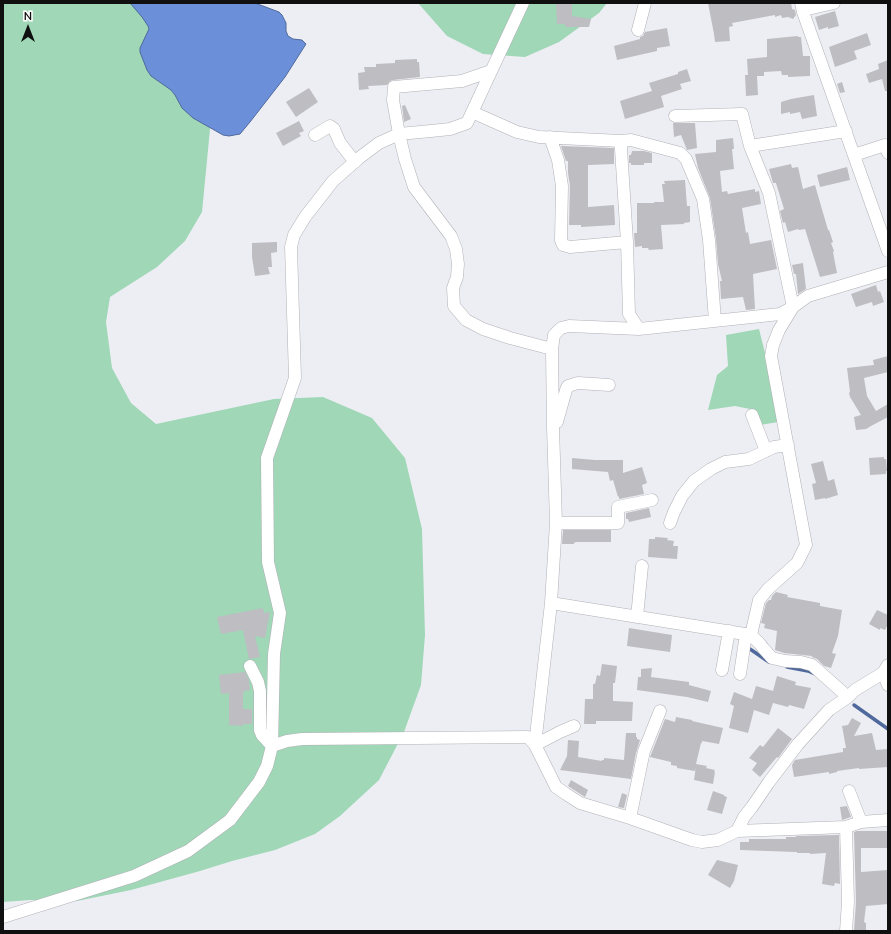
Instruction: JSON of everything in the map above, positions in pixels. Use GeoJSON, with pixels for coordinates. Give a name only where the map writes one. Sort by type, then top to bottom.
{"type":"FeatureCollection","features":[{"type":"Feature","properties":{"kind":"street"},"geometry":{"type":"LineString","coordinates":[[3,917],[134,876],[188,851],[230,820],[259,782],[267,766],[272,746],[274,654],[280,613],[268,562],[267,458],[295,378],[291,247],[294,235],[305,218],[333,182],[379,143],[399,134],[431,132],[467,124],[523,3]]}},
{"type":"Feature","properties":{"kind":"street"},"geometry":{"type":"LineString","coordinates":[[638,30],[645,3]]}},
{"type":"Feature","properties":{"kind":"street"},"geometry":{"type":"LineString","coordinates":[[802,7],[808,9],[834,3]]}},
{"type":"Feature","properties":{"kind":"street"},"geometry":{"type":"LineString","coordinates":[[802,7],[888,250]]}},
{"type":"Feature","properties":{"kind":"street"},"geometry":{"type":"LineString","coordinates":[[491,71],[462,81],[394,87],[393,100],[399,134],[414,187],[451,236],[456,249],[458,264],[457,277],[453,288],[454,306],[466,320],[483,329],[552,349]]}},
{"type":"Feature","properties":{"kind":"street"},"geometry":{"type":"LineString","coordinates":[[472,112],[517,132],[539,137],[622,141],[631,140],[680,153],[686,159],[703,199],[709,240],[715,321]]}},
{"type":"Feature","properties":{"kind":"street"},"geometry":{"type":"LineString","coordinates":[[675,116],[742,114],[750,146],[769,193],[793,307],[779,330],[773,345],[771,356],[806,545],[797,563],[768,589],[759,600],[749,634],[740,674]]}},
{"type":"Feature","properties":{"kind":"street"},"geometry":{"type":"LineString","coordinates":[[315,135],[330,126],[334,129],[340,143],[355,162]]}},
{"type":"Feature","properties":{"kind":"street"},"geometry":{"type":"LineString","coordinates":[[750,146],[846,131]]}},
{"type":"Feature","properties":{"kind":"street"},"geometry":{"type":"LineString","coordinates":[[550,137],[558,160],[562,186],[561,240],[564,246],[570,247],[627,242]]}},
{"type":"Feature","properties":{"kind":"street"},"geometry":{"type":"LineString","coordinates":[[622,141],[621,149],[627,242],[629,314],[638,329]]}},
{"type":"Feature","properties":{"kind":"street"},"geometry":{"type":"LineString","coordinates":[[854,155],[885,145],[888,153]]}},
{"type":"Feature","properties":{"kind":"street"},"geometry":{"type":"LineString","coordinates":[[536,745],[551,603],[556,523],[552,349],[554,335],[561,328],[569,326],[638,329],[780,314],[808,296],[888,272]]}},
{"type":"Feature","properties":{"kind":"street"},"geometry":{"type":"LineString","coordinates":[[553,427],[557,424],[568,386],[578,383],[609,385]]}},
{"type":"Feature","properties":{"kind":"street"},"geometry":{"type":"LineString","coordinates":[[752,415],[766,451]]}},
{"type":"Feature","properties":{"kind":"street"},"geometry":{"type":"LineString","coordinates":[[670,523],[682,496],[694,481],[711,468],[725,462],[749,459],[774,447],[788,445]]}},
{"type":"Feature","properties":{"kind":"street"},"geometry":{"type":"LineString","coordinates":[[556,523],[618,523],[618,507],[652,500]]}},
{"type":"Feature","properties":{"kind":"street"},"geometry":{"type":"LineString","coordinates":[[637,617],[642,566]]}},
{"type":"Feature","properties":{"kind":"street"},"geometry":{"type":"LineString","coordinates":[[551,603],[749,634],[772,658],[812,665],[848,697]]}},
{"type":"Feature","properties":{"kind":"street"},"geometry":{"type":"LineString","coordinates":[[722,670],[729,631]]}},
{"type":"Feature","properties":{"kind":"street"},"geometry":{"type":"LineString","coordinates":[[250,666],[258,682],[260,691],[260,730],[262,735],[272,746]]}},
{"type":"Feature","properties":{"kind":"street"},"geometry":{"type":"LineString","coordinates":[[736,831],[744,817],[798,744],[829,710],[848,697],[854,690],[886,669],[888,685]]}},
{"type":"Feature","properties":{"kind":"street"},"geometry":{"type":"LineString","coordinates":[[630,818],[644,751],[660,711]]}},
{"type":"Feature","properties":{"kind":"street"},"geometry":{"type":"LineString","coordinates":[[536,745],[574,726]]}},
{"type":"Feature","properties":{"kind":"street"},"geometry":{"type":"LineString","coordinates":[[272,746],[288,741],[302,739],[528,737],[536,745],[556,787],[580,803],[702,842],[718,840],[736,831],[846,827],[861,822],[888,820]]}},
{"type":"Feature","properties":{"kind":"street"},"geometry":{"type":"LineString","coordinates":[[849,791],[861,822]]}},
{"type":"Feature","properties":{"kind":"street"},"geometry":{"type":"LineString","coordinates":[[846,827],[848,902],[846,931]]}},
{"type":"Feature","properties":{"kind":"green space"},"geometry":{"type":"Polygon","coordinates":[[[3,3],[235,3],[211,119],[202,212],[185,241],[157,267],[110,297],[106,322],[112,368],[131,403],[156,424],[274,399],[323,397],[372,418],[405,458],[422,529],[425,635],[421,685],[404,732],[379,780],[340,816],[315,834],[275,850],[131,890],[77,901],[30,900],[3,902],[3,3]]]}},
{"type":"Feature","properties":{"kind":"green space"},"geometry":{"type":"Polygon","coordinates":[[[418,3],[607,3],[599,13],[559,42],[525,57],[483,54],[447,36],[418,3]]]}},
{"type":"Feature","properties":{"kind":"green space"},"geometry":{"type":"Polygon","coordinates":[[[759,329],[766,357],[778,422],[760,425],[755,410],[735,406],[708,410],[717,375],[728,366],[726,335],[759,329]]]}},
{"type":"Feature","properties":{"kind":"water"},"geometry":{"type":"Polygon","coordinates":[[[130,3],[255,3],[279,12],[286,23],[286,31],[288,36],[293,39],[302,40],[306,44],[285,77],[240,134],[229,136],[223,135],[193,118],[182,108],[171,90],[151,76],[140,52],[140,48],[149,29],[142,17],[130,3]]]}},
{"type":"Feature","properties":{"kind":"building"},"geometry":{"type":"Polygon","coordinates":[[[556,3],[572,3],[572,16],[591,19],[589,27],[565,27],[565,24],[557,24],[556,3]]]}},
{"type":"Feature","properties":{"kind":"building"},"geometry":{"type":"Polygon","coordinates":[[[708,3],[791,3],[792,9],[795,10],[796,15],[793,19],[788,17],[782,18],[781,15],[775,17],[775,15],[732,23],[733,26],[729,27],[730,41],[715,42],[708,3]]]}},
{"type":"Feature","properties":{"kind":"building"},"geometry":{"type":"Polygon","coordinates":[[[835,11],[839,26],[819,30],[815,17],[835,11]]]}},
{"type":"Feature","properties":{"kind":"building"},"geometry":{"type":"Polygon","coordinates":[[[667,28],[670,46],[657,48],[657,51],[617,60],[614,46],[640,39],[645,32],[667,28]]]}},
{"type":"Feature","properties":{"kind":"building"},"geometry":{"type":"Polygon","coordinates":[[[867,33],[871,45],[854,51],[857,59],[835,67],[829,47],[867,33]]]}},
{"type":"Feature","properties":{"kind":"building"},"geometry":{"type":"Polygon","coordinates":[[[801,37],[803,56],[810,56],[810,76],[788,77],[788,75],[782,75],[781,71],[764,72],[764,76],[757,76],[758,95],[746,96],[745,75],[748,75],[747,59],[767,57],[767,39],[801,37]]]}},
{"type":"Feature","properties":{"kind":"building"},"geometry":{"type":"Polygon","coordinates":[[[417,59],[417,62],[419,62],[420,77],[393,80],[387,85],[368,86],[369,89],[359,90],[358,73],[365,72],[364,67],[376,67],[376,64],[395,63],[395,60],[417,59]]]}},
{"type":"Feature","properties":{"kind":"building"},"geometry":{"type":"Polygon","coordinates":[[[888,60],[888,91],[885,91],[882,79],[869,83],[866,74],[879,69],[878,64],[888,60]]]}},
{"type":"Feature","properties":{"kind":"building"},"geometry":{"type":"Polygon","coordinates":[[[687,69],[691,81],[680,84],[682,89],[661,96],[664,107],[625,119],[620,101],[652,91],[649,83],[678,74],[678,72],[687,69]]]}},
{"type":"Feature","properties":{"kind":"building"},"geometry":{"type":"Polygon","coordinates":[[[842,82],[845,92],[840,93],[837,84],[842,82]]]}},
{"type":"Feature","properties":{"kind":"building"},"geometry":{"type":"Polygon","coordinates":[[[309,88],[318,102],[296,117],[286,102],[309,88]]]}},
{"type":"Feature","properties":{"kind":"building"},"geometry":{"type":"Polygon","coordinates":[[[814,95],[817,116],[802,119],[800,112],[781,114],[781,102],[814,95]]]}},
{"type":"Feature","properties":{"kind":"building"},"geometry":{"type":"Polygon","coordinates":[[[405,105],[411,119],[404,122],[402,106],[405,105]]]}},
{"type":"Feature","properties":{"kind":"building"},"geometry":{"type":"Polygon","coordinates":[[[299,121],[304,131],[299,133],[301,136],[283,146],[276,133],[299,121]]]}},
{"type":"Feature","properties":{"kind":"building"},"geometry":{"type":"Polygon","coordinates":[[[673,123],[695,123],[697,148],[687,150],[681,135],[674,137],[673,123]]]}},
{"type":"Feature","properties":{"kind":"building"},"geometry":{"type":"Polygon","coordinates":[[[733,138],[734,149],[732,149],[734,169],[720,171],[722,192],[727,191],[728,194],[755,189],[755,192],[759,191],[761,204],[742,208],[746,233],[748,232],[750,244],[771,240],[777,269],[753,274],[755,309],[746,310],[743,297],[721,299],[720,281],[722,281],[718,264],[710,198],[698,168],[695,154],[716,152],[716,140],[733,138]]]}},
{"type":"Feature","properties":{"kind":"building"},"geometry":{"type":"Polygon","coordinates":[[[561,146],[614,148],[614,164],[588,165],[588,207],[614,205],[615,225],[581,227],[581,225],[569,225],[570,186],[568,161],[566,161],[561,146]]]}},
{"type":"Feature","properties":{"kind":"building"},"geometry":{"type":"Polygon","coordinates":[[[632,151],[652,153],[652,163],[644,163],[644,165],[631,165],[631,163],[629,163],[629,155],[631,155],[632,151]]]}},
{"type":"Feature","properties":{"kind":"building"},"geometry":{"type":"Polygon","coordinates":[[[791,164],[792,168],[798,167],[803,189],[815,185],[833,242],[831,243],[834,251],[837,273],[820,277],[805,229],[798,229],[788,232],[785,222],[783,223],[780,211],[784,209],[776,183],[773,183],[769,169],[791,164]]]}},
{"type":"Feature","properties":{"kind":"building"},"geometry":{"type":"Polygon","coordinates":[[[847,167],[850,180],[820,187],[817,175],[847,167]]]}},
{"type":"Feature","properties":{"kind":"building"},"geometry":{"type":"Polygon","coordinates":[[[685,180],[687,206],[690,206],[690,222],[684,224],[661,225],[663,249],[649,250],[648,248],[642,248],[642,246],[635,247],[634,233],[637,233],[637,203],[664,202],[662,184],[665,184],[664,181],[685,180]]]}},
{"type":"Feature","properties":{"kind":"building"},"geometry":{"type":"Polygon","coordinates":[[[277,242],[277,252],[271,253],[272,267],[268,267],[270,274],[255,276],[252,257],[252,243],[277,242]]]}},
{"type":"Feature","properties":{"kind":"building"},"geometry":{"type":"Polygon","coordinates":[[[803,263],[806,289],[798,294],[796,274],[794,274],[792,265],[803,263]]]}},
{"type":"Feature","properties":{"kind":"building"},"geometry":{"type":"Polygon","coordinates":[[[876,285],[884,302],[873,306],[872,302],[856,307],[851,294],[876,285]]]}},
{"type":"Feature","properties":{"kind":"building"},"geometry":{"type":"Polygon","coordinates":[[[888,356],[888,372],[864,378],[867,396],[876,411],[888,404],[888,417],[866,429],[856,430],[854,417],[861,415],[850,397],[847,368],[874,365],[873,360],[888,356]]]}},
{"type":"Feature","properties":{"kind":"building"},"geometry":{"type":"Polygon","coordinates":[[[884,457],[884,459],[886,459],[886,474],[870,475],[869,458],[884,457]]]}},
{"type":"Feature","properties":{"kind":"building"},"geometry":{"type":"Polygon","coordinates":[[[572,458],[623,460],[623,473],[642,467],[647,483],[642,485],[644,494],[619,499],[613,480],[610,481],[608,472],[572,469],[572,458]]]}},
{"type":"Feature","properties":{"kind":"building"},"geometry":{"type":"Polygon","coordinates":[[[823,461],[828,481],[834,479],[838,495],[815,500],[812,484],[816,483],[811,464],[823,461]]]}},
{"type":"Feature","properties":{"kind":"building"},"geometry":{"type":"Polygon","coordinates":[[[649,508],[651,517],[629,522],[628,519],[626,519],[626,513],[649,508]]]}},
{"type":"Feature","properties":{"kind":"building"},"geometry":{"type":"Polygon","coordinates":[[[563,530],[611,530],[611,542],[576,542],[574,544],[562,544],[563,530]]]}},
{"type":"Feature","properties":{"kind":"building"},"geometry":{"type":"Polygon","coordinates":[[[655,537],[668,538],[667,540],[674,541],[673,546],[678,546],[677,559],[648,557],[649,539],[655,539],[655,537]]]}},
{"type":"Feature","properties":{"kind":"building"},"geometry":{"type":"Polygon","coordinates":[[[776,592],[788,595],[787,597],[820,603],[820,606],[842,610],[838,636],[832,653],[836,654],[831,668],[824,666],[812,656],[784,653],[775,650],[777,631],[764,628],[765,624],[761,623],[766,603],[771,600],[772,596],[776,592]]]}},
{"type":"Feature","properties":{"kind":"building"},"geometry":{"type":"Polygon","coordinates":[[[263,608],[264,613],[270,612],[265,638],[255,636],[260,657],[249,659],[243,630],[221,634],[217,617],[263,608]]]}},
{"type":"Feature","properties":{"kind":"building"},"geometry":{"type":"Polygon","coordinates":[[[877,610],[888,615],[888,624],[885,630],[880,628],[880,630],[869,624],[877,610]]]}},
{"type":"Feature","properties":{"kind":"building"},"geometry":{"type":"Polygon","coordinates":[[[629,628],[672,635],[670,652],[627,646],[629,628]]]}},
{"type":"Feature","properties":{"kind":"building"},"geometry":{"type":"Polygon","coordinates":[[[602,664],[617,666],[615,683],[613,683],[613,701],[633,702],[632,721],[596,721],[596,724],[584,724],[585,699],[593,699],[593,684],[595,684],[597,675],[600,676],[602,664]]]}},
{"type":"Feature","properties":{"kind":"building"},"geometry":{"type":"Polygon","coordinates":[[[652,668],[651,677],[689,682],[689,685],[711,691],[708,702],[687,697],[637,690],[638,677],[641,677],[641,669],[652,668]]]}},
{"type":"Feature","properties":{"kind":"building"},"geometry":{"type":"Polygon","coordinates":[[[245,672],[249,681],[250,690],[244,691],[243,693],[243,709],[252,709],[252,724],[243,724],[243,726],[229,725],[229,693],[221,694],[219,675],[245,672]]]}},
{"type":"Feature","properties":{"kind":"building"},"geometry":{"type":"Polygon","coordinates":[[[777,676],[796,682],[795,685],[811,688],[804,709],[773,703],[769,715],[754,710],[748,733],[729,728],[734,706],[730,704],[734,692],[752,699],[756,686],[773,691],[777,676]]]}},
{"type":"Feature","properties":{"kind":"building"},"geometry":{"type":"Polygon","coordinates":[[[676,717],[723,728],[719,744],[702,741],[696,764],[707,766],[706,768],[715,770],[713,784],[694,780],[696,766],[695,771],[677,768],[677,766],[671,765],[671,762],[650,757],[665,719],[675,722],[676,717]]]}},
{"type":"Feature","properties":{"kind":"building"},"geometry":{"type":"Polygon","coordinates":[[[852,718],[861,723],[854,736],[872,733],[876,750],[888,749],[888,767],[859,768],[837,771],[829,774],[829,772],[794,777],[792,765],[795,760],[843,752],[843,748],[846,748],[842,726],[848,725],[852,718]]]}},
{"type":"Feature","properties":{"kind":"building"},"geometry":{"type":"Polygon","coordinates":[[[778,728],[792,739],[778,758],[777,757],[760,777],[752,770],[757,763],[749,758],[760,745],[763,747],[778,728]]]}},
{"type":"Feature","properties":{"kind":"building"},"geometry":{"type":"Polygon","coordinates":[[[626,733],[636,733],[637,739],[640,740],[631,779],[560,770],[567,756],[568,740],[579,741],[578,757],[602,761],[604,758],[624,760],[626,733]]]}},
{"type":"Feature","properties":{"kind":"building"},"geometry":{"type":"Polygon","coordinates":[[[571,780],[588,790],[585,797],[568,786],[571,780]]]}},
{"type":"Feature","properties":{"kind":"building"},"geometry":{"type":"Polygon","coordinates":[[[713,791],[727,797],[722,814],[707,810],[713,791]]]}},
{"type":"Feature","properties":{"kind":"building"},"geometry":{"type":"Polygon","coordinates":[[[622,793],[627,795],[624,808],[618,807],[622,793]]]}},
{"type":"Feature","properties":{"kind":"building"},"geometry":{"type":"Polygon","coordinates":[[[847,806],[851,817],[842,820],[840,807],[847,806]]]}},
{"type":"Feature","properties":{"kind":"building"},"geometry":{"type":"Polygon","coordinates":[[[888,831],[888,848],[861,848],[861,872],[888,870],[888,904],[866,906],[864,922],[866,923],[866,931],[854,931],[856,902],[854,832],[888,831]]]}},
{"type":"Feature","properties":{"kind":"building"},"geometry":{"type":"Polygon","coordinates":[[[839,835],[840,884],[835,883],[834,886],[822,884],[826,853],[810,854],[797,852],[740,850],[740,842],[749,842],[749,839],[786,839],[786,837],[796,836],[839,835]]]}},
{"type":"Feature","properties":{"kind":"building"},"geometry":{"type":"Polygon","coordinates":[[[717,860],[738,865],[734,881],[730,888],[708,875],[717,860]]]}},
{"type":"Feature","properties":{"kind":"waterway"},"geometry":{"type":"LineString","coordinates":[[750,649],[769,662]]}},
{"type":"Feature","properties":{"kind":"waterway"},"geometry":{"type":"LineString","coordinates":[[787,667],[808,671],[815,674]]}},
{"type":"Feature","properties":{"kind":"waterway"},"geometry":{"type":"LineString","coordinates":[[854,705],[888,729]]}}]}
